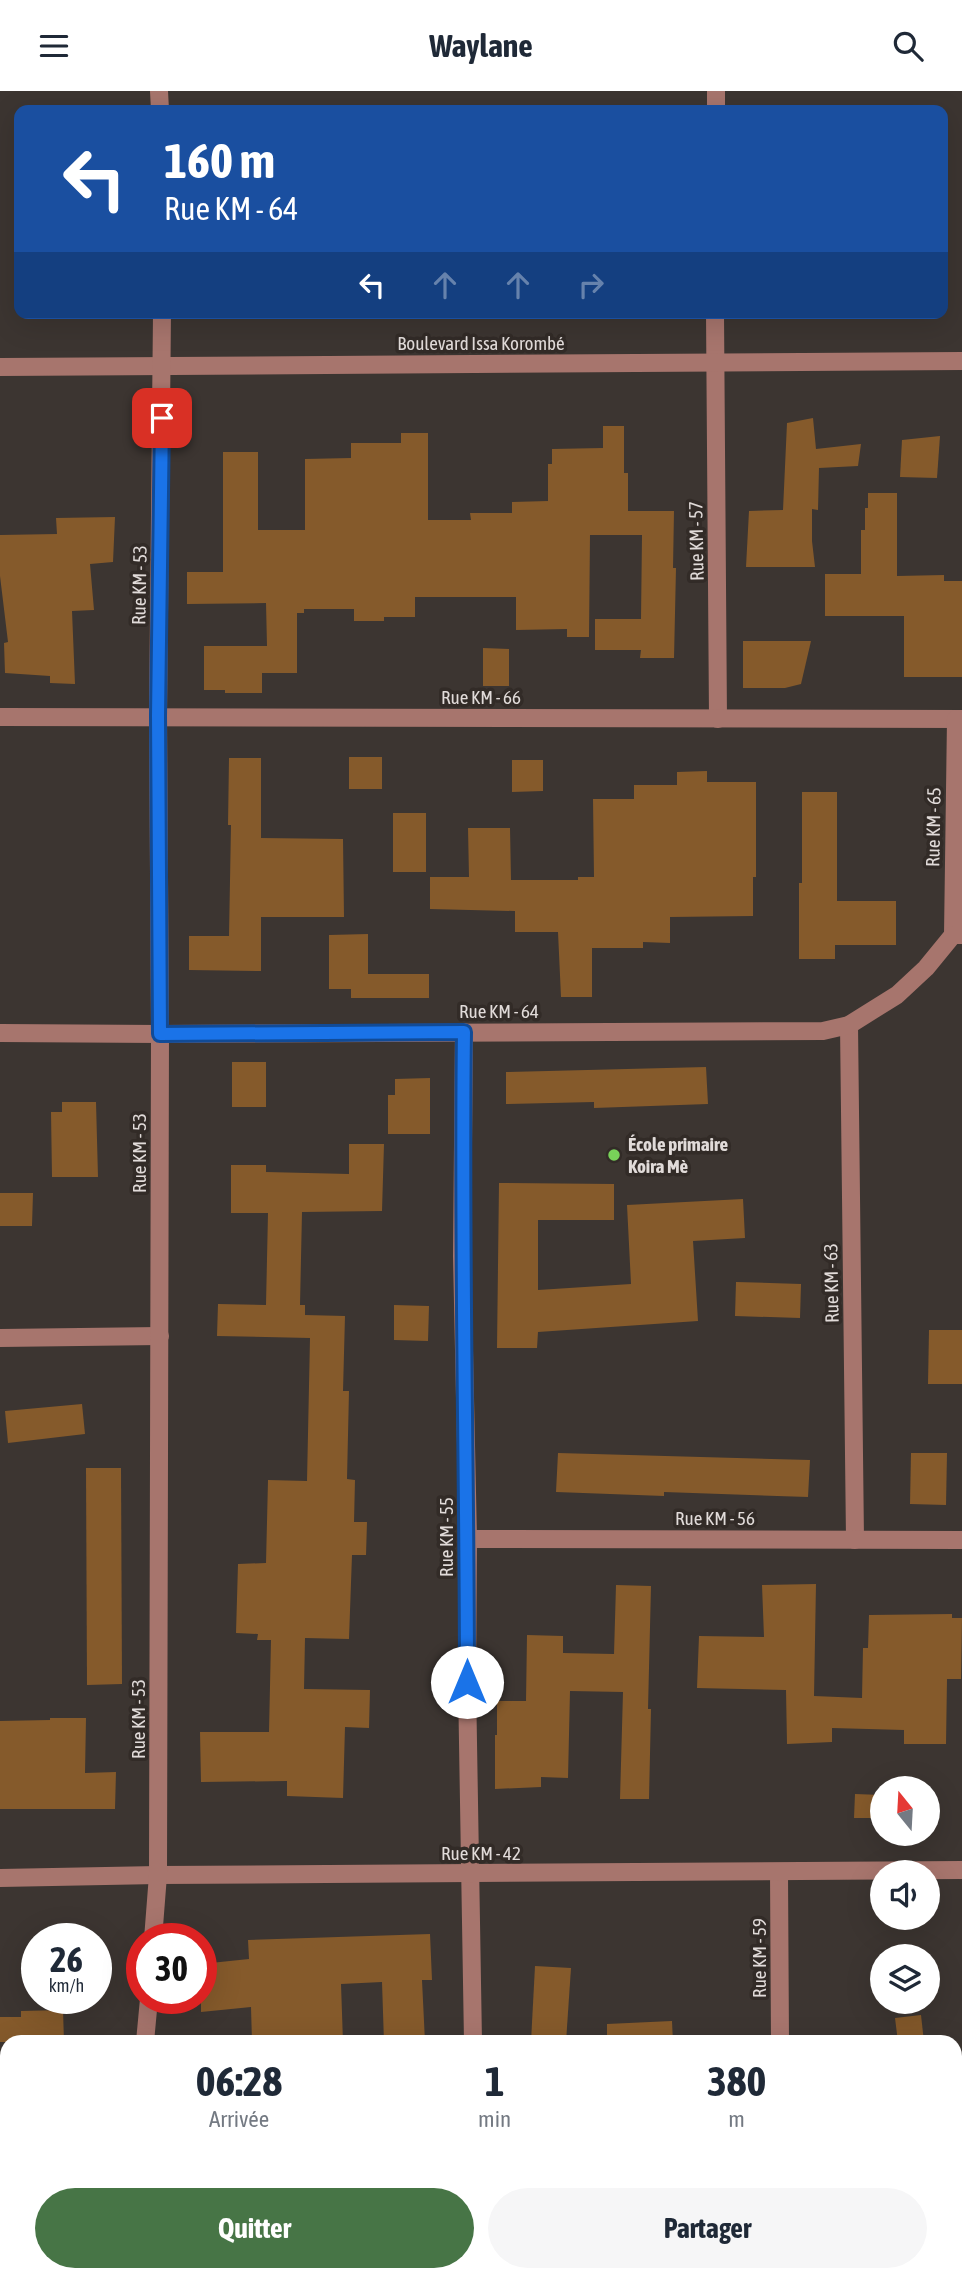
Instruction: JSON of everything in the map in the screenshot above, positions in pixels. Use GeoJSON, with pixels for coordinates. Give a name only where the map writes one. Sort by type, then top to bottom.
{"type":"FeatureCollection","features":[{"type":"Feature","properties":{"kind":"street","name":"Rue KM - 53"},"geometry":{"type":"LineString","coordinates":[[154,1923],[159,1875],[158,716],[162,319]]}},
{"type":"Feature","properties":{"kind":"street","name":"Rue KM - 57"},"geometry":{"type":"LineString","coordinates":[[715,319],[718,719]]}},
{"type":"Feature","properties":{"kind":"street","name":"Boulevard Issa Korombé"},"geometry":{"type":"LineString","coordinates":[[0,367],[962,361]]}},
{"type":"Feature","properties":{"kind":"street","name":"Rue KM - 66"},"geometry":{"type":"LineString","coordinates":[[0,717],[959,719]]}},
{"type":"Feature","properties":{"kind":"street","name":"Rue KM - 65"},"geometry":{"type":"LineString","coordinates":[[957,935],[959,719]]}},
{"type":"Feature","properties":{"kind":"street","name":"Rue KM - 64"},"geometry":{"type":"LineString","coordinates":[[0,1033],[822,1031],[849,1025],[897,995],[957,935]]}},
{"type":"Feature","properties":{"kind":"street","name":"Rue KM - 63"},"geometry":{"type":"LineString","coordinates":[[849,1025],[855,1540]]}},
{"type":"Feature","properties":{"kind":"street","name":"Rue KM - 55"},"geometry":{"type":"LineString","coordinates":[[464,1032],[462,1256],[473,2035]]}},
{"type":"Feature","properties":{"kind":"street"},"geometry":{"type":"LineString","coordinates":[[0,1338],[160,1336]]}},
{"type":"Feature","properties":{"kind":"street","name":"Rue KM - 56"},"geometry":{"type":"LineString","coordinates":[[468,1539],[962,1540]]}},
{"type":"Feature","properties":{"kind":"street","name":"Rue KM - 42"},"geometry":{"type":"LineString","coordinates":[[0,1878],[962,1870]]}},
{"type":"Feature","properties":{"kind":"street","name":"Rue KM - 59"},"geometry":{"type":"LineString","coordinates":[[779,1873],[780,2035]]}},
{"type":"Feature","properties":{"kind":"street"},"geometry":{"type":"LineString","coordinates":[[146,2035],[148,2014]]}},
{"type":"Feature","properties":{"kind":"building"},"geometry":{"type":"Polygon","coordinates":[[[813,418],[816,449],[861,444],[858,466],[819,468],[818,510],[812,509],[815,567],[746,567],[749,511],[783,510],[787,423],[813,418]]]}},
{"type":"Feature","properties":{"kind":"building"},"geometry":{"type":"Polygon","coordinates":[[[603,426],[624,426],[624,473],[628,473],[628,511],[674,511],[674,658],[640,658],[641,650],[595,650],[595,619],[641,619],[642,535],[590,535],[589,637],[567,637],[567,629],[516,630],[516,597],[415,597],[415,617],[384,617],[384,621],[354,621],[354,609],[304,609],[304,613],[297,613],[297,673],[262,673],[262,693],[204,690],[204,646],[267,646],[266,603],[187,604],[187,572],[223,572],[223,452],[258,452],[258,530],[305,530],[305,459],[351,458],[351,443],[401,443],[401,433],[428,433],[428,520],[471,520],[470,513],[512,513],[512,502],[548,501],[548,464],[552,464],[552,449],[603,448],[603,426]]]}},
{"type":"Feature","properties":{"kind":"building"},"geometry":{"type":"Polygon","coordinates":[[[940,436],[937,478],[900,477],[902,440],[940,436]]]}},
{"type":"Feature","properties":{"kind":"building"},"geometry":{"type":"Polygon","coordinates":[[[868,493],[897,493],[897,576],[944,575],[944,581],[962,581],[962,677],[904,677],[904,616],[825,616],[825,574],[861,574],[861,530],[865,530],[868,493]]]}},
{"type":"Feature","properties":{"kind":"building"},"geometry":{"type":"Polygon","coordinates":[[[115,517],[113,562],[90,564],[94,610],[72,611],[75,684],[50,683],[50,676],[5,673],[4,643],[8,642],[0,576],[0,535],[57,534],[56,518],[115,517]]]}},
{"type":"Feature","properties":{"kind":"building"},"geometry":{"type":"Polygon","coordinates":[[[743,641],[811,641],[801,684],[785,688],[743,688],[743,641]]]}},
{"type":"Feature","properties":{"kind":"building"},"geometry":{"type":"Polygon","coordinates":[[[483,648],[509,649],[509,686],[483,686],[483,648]]]}},
{"type":"Feature","properties":{"kind":"building"},"geometry":{"type":"Polygon","coordinates":[[[349,757],[382,757],[382,789],[349,789],[349,757]]]}},
{"type":"Feature","properties":{"kind":"building"},"geometry":{"type":"Polygon","coordinates":[[[229,758],[261,758],[261,838],[343,839],[344,917],[261,917],[261,971],[189,970],[189,936],[229,936],[229,758]]]}},
{"type":"Feature","properties":{"kind":"building"},"geometry":{"type":"Polygon","coordinates":[[[512,760],[543,760],[543,791],[512,792],[512,760]]]}},
{"type":"Feature","properties":{"kind":"building"},"geometry":{"type":"Polygon","coordinates":[[[707,771],[707,782],[756,782],[756,877],[753,877],[753,916],[670,917],[670,943],[643,942],[643,948],[592,948],[592,997],[561,997],[558,932],[515,932],[515,911],[430,909],[430,877],[469,877],[468,828],[510,828],[511,880],[578,880],[578,877],[594,877],[593,799],[634,799],[634,785],[677,785],[677,772],[707,771]]]}},
{"type":"Feature","properties":{"kind":"building"},"geometry":{"type":"Polygon","coordinates":[[[802,792],[837,792],[837,901],[896,901],[896,945],[835,945],[835,959],[799,959],[802,792]]]}},
{"type":"Feature","properties":{"kind":"building"},"geometry":{"type":"Polygon","coordinates":[[[393,813],[426,813],[426,872],[393,872],[393,813]]]}},
{"type":"Feature","properties":{"kind":"building"},"geometry":{"type":"Polygon","coordinates":[[[368,934],[368,974],[429,974],[429,998],[351,998],[351,989],[329,989],[329,935],[368,934]]]}},
{"type":"Feature","properties":{"kind":"building"},"geometry":{"type":"Polygon","coordinates":[[[232,1062],[266,1062],[266,1107],[232,1107],[232,1062]]]}},
{"type":"Feature","properties":{"kind":"building"},"geometry":{"type":"Polygon","coordinates":[[[706,1067],[708,1104],[594,1108],[594,1102],[506,1104],[506,1072],[706,1067]]]}},
{"type":"Feature","properties":{"kind":"building"},"geometry":{"type":"Polygon","coordinates":[[[430,1078],[430,1134],[388,1134],[388,1095],[395,1095],[395,1079],[430,1078]]]}},
{"type":"Feature","properties":{"kind":"building"},"geometry":{"type":"Polygon","coordinates":[[[62,1102],[96,1102],[98,1177],[52,1177],[51,1112],[62,1112],[62,1102]]]}},
{"type":"Feature","properties":{"kind":"building"},"geometry":{"type":"Polygon","coordinates":[[[349,1144],[384,1144],[382,1211],[302,1212],[300,1305],[305,1305],[305,1315],[345,1316],[343,1391],[349,1391],[347,1479],[355,1480],[354,1522],[367,1522],[366,1555],[352,1555],[349,1639],[305,1638],[304,1689],[370,1690],[369,1728],[345,1727],[343,1798],[287,1796],[287,1781],[201,1782],[200,1732],[269,1732],[271,1640],[257,1640],[258,1634],[236,1633],[238,1564],[266,1563],[268,1480],[307,1481],[310,1338],[217,1336],[218,1304],[266,1305],[268,1213],[231,1213],[231,1165],[266,1165],[266,1172],[349,1174],[349,1144]]]}},
{"type":"Feature","properties":{"kind":"building"},"geometry":{"type":"Polygon","coordinates":[[[499,1183],[614,1184],[614,1220],[538,1220],[538,1290],[631,1284],[627,1205],[743,1199],[745,1238],[693,1241],[698,1321],[538,1332],[537,1348],[497,1348],[499,1183]]]}},
{"type":"Feature","properties":{"kind":"building"},"geometry":{"type":"Polygon","coordinates":[[[0,1193],[33,1193],[32,1226],[0,1226],[0,1193]]]}},
{"type":"Feature","properties":{"kind":"building"},"geometry":{"type":"Polygon","coordinates":[[[736,1282],[801,1284],[800,1318],[735,1316],[736,1282]]]}},
{"type":"Feature","properties":{"kind":"building"},"geometry":{"type":"Polygon","coordinates":[[[394,1305],[429,1306],[428,1341],[394,1340],[394,1305]]]}},
{"type":"Feature","properties":{"kind":"building"},"geometry":{"type":"Polygon","coordinates":[[[929,1330],[962,1330],[962,1384],[928,1384],[929,1330]]]}},
{"type":"Feature","properties":{"kind":"building"},"geometry":{"type":"Polygon","coordinates":[[[82,1404],[85,1434],[8,1443],[5,1411],[82,1404]]]}},
{"type":"Feature","properties":{"kind":"building"},"geometry":{"type":"Polygon","coordinates":[[[558,1453],[810,1460],[808,1497],[664,1492],[664,1496],[556,1492],[558,1453]]]}},
{"type":"Feature","properties":{"kind":"building"},"geometry":{"type":"Polygon","coordinates":[[[911,1453],[947,1453],[946,1505],[910,1504],[911,1453]]]}},
{"type":"Feature","properties":{"kind":"building"},"geometry":{"type":"Polygon","coordinates":[[[86,1468],[121,1468],[122,1684],[87,1685],[86,1468]]]}},
{"type":"Feature","properties":{"kind":"building"},"geometry":{"type":"Polygon","coordinates":[[[816,1584],[814,1696],[862,1698],[863,1648],[868,1648],[869,1615],[952,1614],[952,1618],[962,1618],[961,1679],[947,1679],[946,1744],[904,1744],[904,1730],[832,1728],[832,1742],[787,1744],[786,1690],[697,1688],[699,1636],[764,1637],[762,1585],[816,1584]]]}},
{"type":"Feature","properties":{"kind":"building"},"geometry":{"type":"Polygon","coordinates":[[[616,1585],[651,1586],[649,1799],[620,1799],[623,1692],[570,1691],[568,1778],[541,1777],[541,1787],[495,1789],[497,1701],[526,1701],[527,1635],[563,1636],[563,1653],[614,1654],[616,1585]]]}},
{"type":"Feature","properties":{"kind":"building"},"geometry":{"type":"Polygon","coordinates":[[[86,1718],[85,1773],[116,1772],[115,1809],[0,1809],[0,1721],[86,1718]]]}},
{"type":"Feature","properties":{"kind":"building"},"geometry":{"type":"Polygon","coordinates":[[[855,1794],[870,1795],[870,1818],[854,1818],[855,1794]]]}},
{"type":"Feature","properties":{"kind":"building"},"geometry":{"type":"Polygon","coordinates":[[[430,1934],[432,1980],[422,1980],[425,2035],[384,2035],[382,1982],[341,1984],[343,2035],[252,2035],[251,2007],[217,2010],[217,1962],[249,1959],[248,1940],[430,1934]]]}},
{"type":"Feature","properties":{"kind":"building"},"geometry":{"type":"Polygon","coordinates":[[[535,1966],[571,1968],[566,2035],[531,2035],[535,1966]]]}},
{"type":"Feature","properties":{"kind":"building"},"geometry":{"type":"Polygon","coordinates":[[[21,2014],[63,2014],[64,2035],[0,2035],[0,2017],[21,2017],[21,2014]]]}},
{"type":"Feature","properties":{"kind":"building"},"geometry":{"type":"Polygon","coordinates":[[[921,2015],[923,2035],[897,2035],[895,2018],[921,2015]]]}},
{"type":"Feature","properties":{"kind":"building"},"geometry":{"type":"Polygon","coordinates":[[[672,2021],[673,2035],[607,2035],[607,2024],[672,2021]]]}},
{"type":"Feature","properties":{"kind":"place","name":"École primaire Koira Mè"},"geometry":{"type":"Point","coordinates":[614,1155]}},
{"type":"Feature","properties":{"kind":"route"},"geometry":{"type":"LineString","coordinates":[[162,418],[158,716],[160,1034],[464,1032],[462,1256],[468,1539],[467,1682]]}}]}
